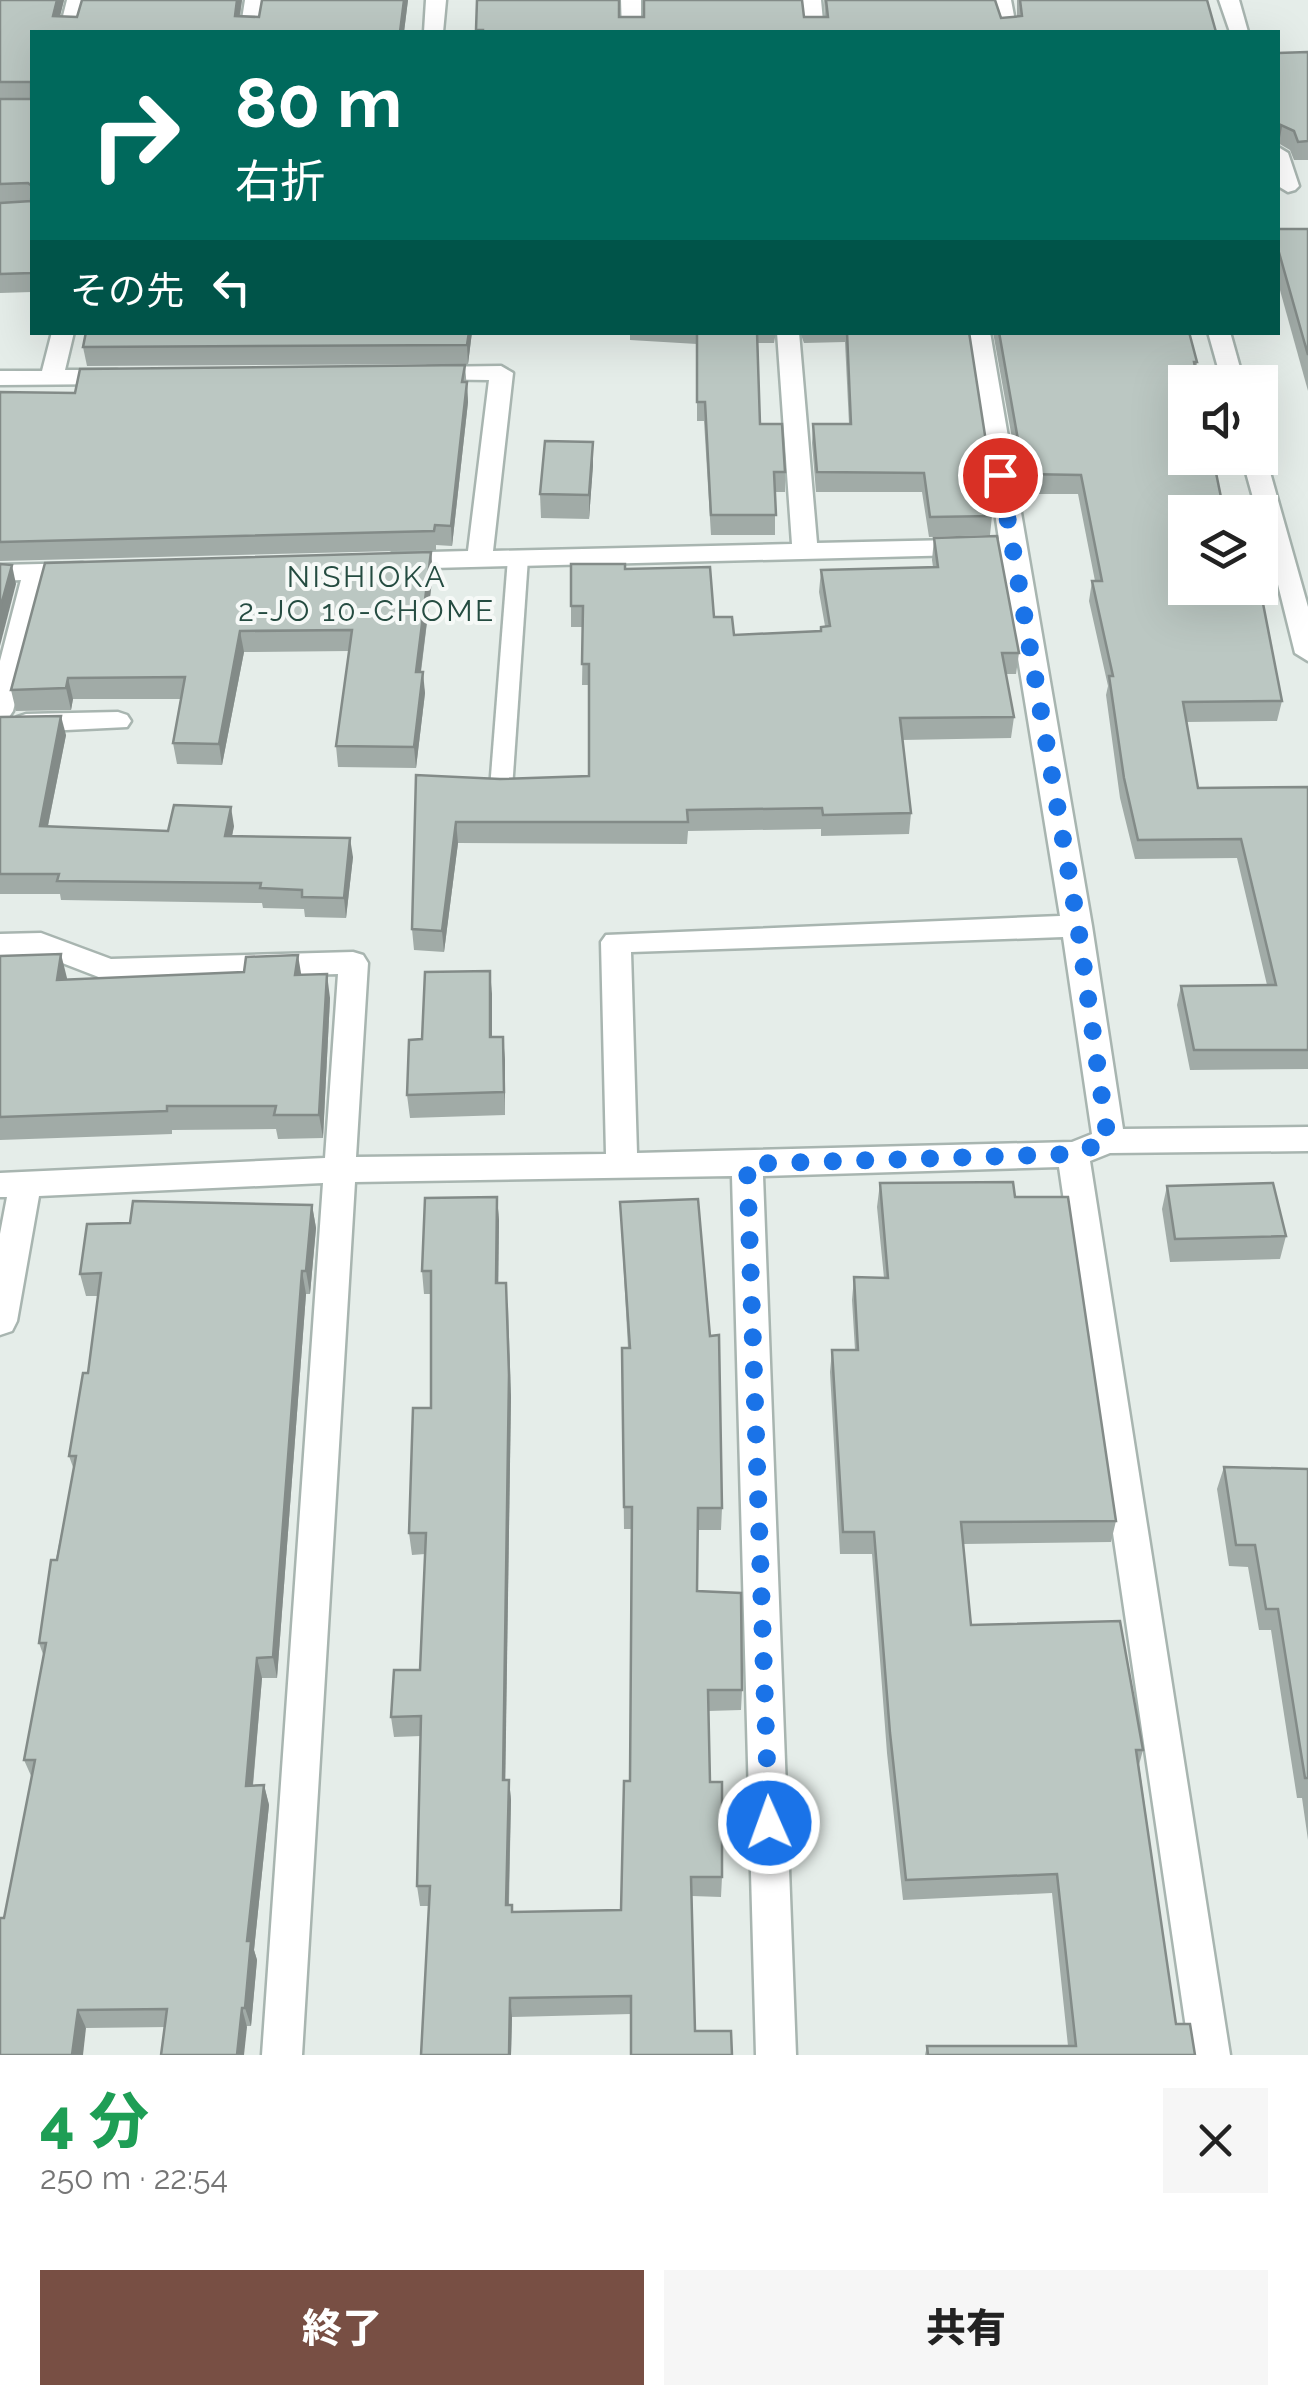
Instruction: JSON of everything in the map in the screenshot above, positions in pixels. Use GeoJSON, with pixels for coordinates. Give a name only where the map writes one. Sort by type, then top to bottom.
{"type":"FeatureCollection","features":[{"type":"Feature","properties":{"kind":"street"},"geometry":{"type":"LineString","coordinates":[[70,30],[77,0]]}},
{"type":"Feature","properties":{"kind":"street"},"geometry":{"type":"LineString","coordinates":[[250,30],[255,0]]}},
{"type":"Feature","properties":{"kind":"street"},"geometry":{"type":"LineString","coordinates":[[434,30],[436,0]]}},
{"type":"Feature","properties":{"kind":"street"},"geometry":{"type":"LineString","coordinates":[[630,0],[632,30]]}},
{"type":"Feature","properties":{"kind":"street"},"geometry":{"type":"LineString","coordinates":[[811,0],[815,30]]}},
{"type":"Feature","properties":{"kind":"street"},"geometry":{"type":"LineString","coordinates":[[1001,0],[1008,30]]}},
{"type":"Feature","properties":{"kind":"street"},"geometry":{"type":"LineString","coordinates":[[1229,0],[1238,30]]}},
{"type":"Feature","properties":{"kind":"street"},"geometry":{"type":"LineString","coordinates":[[1280,157],[1291,186]]}},
{"type":"Feature","properties":{"kind":"street"},"geometry":{"type":"LineString","coordinates":[[52,378],[62,335]]}},
{"type":"Feature","properties":{"kind":"street"},"geometry":{"type":"LineString","coordinates":[[788,335],[805,550]]}},
{"type":"Feature","properties":{"kind":"street"},"geometry":{"type":"LineString","coordinates":[[979,335],[1010,546],[1078,926],[1108,1141]]}},
{"type":"Feature","properties":{"kind":"street"},"geometry":{"type":"LineString","coordinates":[[1220,335],[1228,365]]}},
{"type":"Feature","properties":{"kind":"street"},"geometry":{"type":"LineString","coordinates":[[403,374],[500,373],[480,559]]}},
{"type":"Feature","properties":{"kind":"street"},"geometry":{"type":"LineString","coordinates":[[0,378],[150,377]]}},
{"type":"Feature","properties":{"kind":"street"},"geometry":{"type":"LineString","coordinates":[[1259,475],[1308,653]]}},
{"type":"Feature","properties":{"kind":"street"},"geometry":{"type":"LineString","coordinates":[[364,562],[1010,546]]}},
{"type":"Feature","properties":{"kind":"street"},"geometry":{"type":"LineString","coordinates":[[0,573],[114,570]]}},
{"type":"Feature","properties":{"kind":"street"},"geometry":{"type":"LineString","coordinates":[[0,711],[36,572]]}},
{"type":"Feature","properties":{"kind":"street"},"geometry":{"type":"LineString","coordinates":[[0,724],[118,721]]}},
{"type":"Feature","properties":{"kind":"street"},"geometry":{"type":"LineString","coordinates":[[622,1166],[616,942],[1078,926]]}},
{"type":"Feature","properties":{"kind":"street"},"geometry":{"type":"LineString","coordinates":[[0,945],[41,943],[108,970],[353,963],[282,2055]]}},
{"type":"Feature","properties":{"kind":"street"},"geometry":{"type":"LineString","coordinates":[[0,1321],[13,1185],[339,1170],[1073,1154],[1108,1141],[1308,1139]]}},
{"type":"Feature","properties":{"kind":"street"},"geometry":{"type":"LineString","coordinates":[[1073,1154],[1210,2055]]}},
{"type":"Feature","properties":{"kind":"street"},"geometry":{"type":"LineString","coordinates":[[747,1164],[776,2055]]}},
{"type":"Feature","properties":{"kind":"lane"},"geometry":{"type":"LineString","coordinates":[[501,788],[518,558]]}},
{"type":"Feature","properties":{"kind":"building"},"geometry":{"type":"Polygon","coordinates":[[[0,0],[57,0],[53,16],[77,17],[82,0],[237,0],[235,16],[259,17],[262,0],[404,0],[400,30],[30,30],[30,82],[0,82],[0,0]]]}},
{"type":"Feature","properties":{"kind":"building"},"geometry":{"type":"Polygon","coordinates":[[[477,0],[619,0],[619,17],[644,17],[644,0],[802,0],[804,17],[828,17],[826,0],[995,0],[1001,18],[1022,16],[1020,0],[1207,0],[1215,30],[483,30],[476,30],[477,0]]]}},
{"type":"Feature","properties":{"kind":"building"},"geometry":{"type":"Polygon","coordinates":[[[1308,52],[1308,141],[1298,142],[1294,131],[1281,125],[1280,131],[1280,53],[1308,52]]]}},
{"type":"Feature","properties":{"kind":"building"},"geometry":{"type":"Polygon","coordinates":[[[0,99],[30,99],[30,184],[0,184],[0,99]]]}},
{"type":"Feature","properties":{"kind":"building"},"geometry":{"type":"Polygon","coordinates":[[[30,201],[30,273],[0,274],[0,203],[30,201]]]}},
{"type":"Feature","properties":{"kind":"building"},"geometry":{"type":"Polygon","coordinates":[[[1280,229],[1308,229],[1308,355],[1280,256],[1280,229]]]}},
{"type":"Feature","properties":{"kind":"building"},"geometry":{"type":"Polygon","coordinates":[[[85,335],[469,335],[467,345],[83,347],[85,335]]]}},
{"type":"Feature","properties":{"kind":"building"},"geometry":{"type":"Polygon","coordinates":[[[697,335],[757,335],[760,424],[782,424],[785,472],[774,472],[776,515],[711,515],[705,402],[697,402],[697,335]]]}},
{"type":"Feature","properties":{"kind":"building"},"geometry":{"type":"Polygon","coordinates":[[[847,335],[969,335],[991,474],[987,474],[992,516],[930,517],[924,473],[817,472],[813,424],[851,424],[847,335]]]}},
{"type":"Feature","properties":{"kind":"building"},"geometry":{"type":"Polygon","coordinates":[[[1000,335],[1190,335],[1197,362],[1168,365],[1168,475],[1216,475],[1221,495],[1168,495],[1168,605],[1263,605],[1282,701],[1183,702],[1198,788],[1308,787],[1308,1050],[1194,1050],[1181,986],[1276,985],[1241,839],[1138,840],[1124,778],[1109,676],[1113,676],[1092,581],[1102,581],[1081,475],[1024,474],[1000,335]]]}},
{"type":"Feature","properties":{"kind":"building"},"geometry":{"type":"Polygon","coordinates":[[[465,365],[462,382],[467,382],[451,526],[435,525],[434,531],[0,542],[0,392],[75,393],[80,369],[465,365]]]}},
{"type":"Feature","properties":{"kind":"building"},"geometry":{"type":"Polygon","coordinates":[[[545,441],[593,442],[589,495],[540,494],[545,441]]]}},
{"type":"Feature","properties":{"kind":"building"},"geometry":{"type":"Polygon","coordinates":[[[997,536],[1019,653],[1002,653],[1014,717],[900,718],[911,813],[823,815],[822,808],[687,810],[688,822],[456,822],[442,931],[412,929],[416,775],[500,779],[589,776],[589,664],[582,664],[583,606],[571,606],[571,564],[625,564],[625,569],[710,567],[714,617],[732,617],[734,635],[821,631],[821,627],[830,626],[821,570],[938,567],[934,538],[997,536]]]}},
{"type":"Feature","properties":{"kind":"building"},"geometry":{"type":"Polygon","coordinates":[[[431,552],[416,672],[423,672],[414,747],[336,746],[352,630],[240,631],[219,744],[173,743],[185,677],[68,678],[66,688],[11,690],[45,563],[431,552]]]}},
{"type":"Feature","properties":{"kind":"building"},"geometry":{"type":"Polygon","coordinates":[[[0,564],[12,565],[0,609],[0,564]]]}},
{"type":"Feature","properties":{"kind":"building"},"geometry":{"type":"Polygon","coordinates":[[[61,716],[40,826],[168,831],[174,805],[231,807],[225,836],[350,838],[344,898],[302,897],[302,890],[260,888],[261,883],[57,881],[59,874],[0,874],[0,717],[61,716]]]}},
{"type":"Feature","properties":{"kind":"building"},"geometry":{"type":"Polygon","coordinates":[[[61,954],[57,980],[244,972],[246,957],[298,955],[295,975],[327,974],[319,1115],[274,1115],[276,1106],[167,1106],[167,1111],[0,1117],[0,956],[61,954]]]}},
{"type":"Feature","properties":{"kind":"building"},"geometry":{"type":"Polygon","coordinates":[[[490,971],[490,1037],[503,1037],[504,1092],[407,1095],[409,1040],[422,1039],[425,972],[490,971]]]}},
{"type":"Feature","properties":{"kind":"building"},"geometry":{"type":"Polygon","coordinates":[[[1013,1182],[1015,1197],[1068,1197],[1116,1521],[961,1522],[971,1625],[1120,1621],[1143,1750],[1136,1750],[1176,2024],[1190,2024],[1195,2055],[928,2055],[927,2046],[1076,2046],[1057,1874],[906,1880],[874,1532],[843,1532],[832,1350],[858,1350],[854,1277],[888,1278],[880,1183],[1013,1182]]]}},
{"type":"Feature","properties":{"kind":"building"},"geometry":{"type":"Polygon","coordinates":[[[1273,1183],[1286,1236],[1175,1239],[1167,1186],[1273,1183]]]}},
{"type":"Feature","properties":{"kind":"building"},"geometry":{"type":"Polygon","coordinates":[[[497,1197],[496,1283],[506,1283],[509,1375],[503,1780],[509,1780],[506,1905],[512,1905],[512,1912],[621,1910],[624,1781],[630,1781],[632,1507],[624,1507],[622,1348],[630,1348],[620,1202],[698,1199],[710,1336],[719,1335],[722,1508],[698,1508],[697,1591],[741,1593],[742,1690],[708,1690],[710,1782],[722,1782],[722,1877],[691,1877],[695,2031],[731,2031],[732,2055],[631,2055],[631,1996],[510,1998],[509,2055],[421,2055],[430,1886],[417,1886],[421,1716],[391,1717],[394,1670],[420,1670],[426,1533],[409,1533],[413,1408],[431,1408],[431,1271],[422,1271],[425,1198],[497,1197]]]}},
{"type":"Feature","properties":{"kind":"building"},"geometry":{"type":"Polygon","coordinates":[[[133,1201],[312,1205],[306,1271],[302,1271],[273,1657],[257,1658],[246,1786],[264,1785],[247,1941],[251,1941],[245,2008],[237,2055],[161,2055],[167,2009],[78,2010],[72,2055],[0,2055],[0,1918],[4,1918],[35,1760],[24,1760],[46,1643],[39,1643],[51,1560],[57,1560],[76,1456],[69,1456],[83,1373],[88,1373],[101,1273],[80,1274],[87,1224],[130,1223],[133,1201]]]}},
{"type":"Feature","properties":{"kind":"building"},"geometry":{"type":"Polygon","coordinates":[[[1224,1467],[1308,1469],[1308,1778],[1278,1609],[1266,1609],[1255,1545],[1236,1545],[1224,1467]]]}},
{"type":"Feature","properties":{"kind":"district","name":"NISHIOKA 2-JO 10-CHOME"},"geometry":{"type":"Point","coordinates":[367,593]}},
{"type":"Feature","properties":{"kind":"route"},"geometry":{"type":"LineString","coordinates":[[769,1823],[747,1164],[1073,1154],[1108,1141],[1078,926],[1000,475]]}}]}
